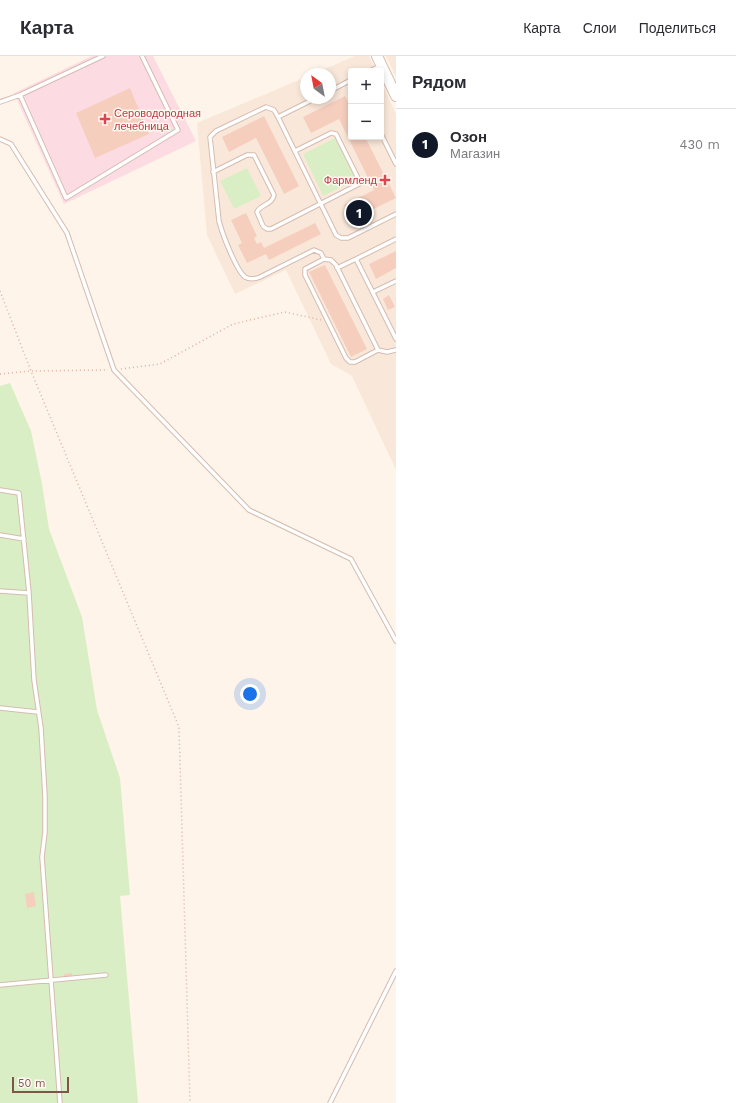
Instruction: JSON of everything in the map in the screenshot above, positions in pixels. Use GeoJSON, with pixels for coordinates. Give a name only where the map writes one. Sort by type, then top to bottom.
{"type":"FeatureCollection","features":[{"type":"Feature","properties":{"kind":"main road"},"geometry":{"type":"LineString","coordinates":[[379,61],[396,96]]}},
{"type":"Feature","properties":{"kind":"lane"},"geometry":{"type":"LineString","coordinates":[[0,102],[20,95],[103,56]]}},
{"type":"Feature","properties":{"kind":"lane"},"geometry":{"type":"LineString","coordinates":[[20,95],[66,198],[178,130],[142,56]]}},
{"type":"Feature","properties":{"kind":"lane"},"geometry":{"type":"LineString","coordinates":[[336,88],[348,82]]}},
{"type":"Feature","properties":{"kind":"lane"},"geometry":{"type":"LineString","coordinates":[[278,117],[304,104]]}},
{"type":"Feature","properties":{"kind":"lane"},"geometry":{"type":"LineString","coordinates":[[378,350],[333,261],[324,258],[322,253],[314,250],[254,279],[244,276],[221,228],[210,141],[212,134],[266,107],[274,110],[336,235],[344,238],[396,214]]}},
{"type":"Feature","properties":{"kind":"lane"},"geometry":{"type":"LineString","coordinates":[[213,172],[247,155],[254,155],[274,195],[271,202],[260,207],[257,212],[263,226],[267,229],[271,229],[359,184],[360,181],[352,164],[338,136],[334,133],[295,151]]}},
{"type":"Feature","properties":{"kind":"lane"},"geometry":{"type":"LineString","coordinates":[[0,139],[11,144],[67,233],[114,370],[250,510],[351,559],[396,641]]}},
{"type":"Feature","properties":{"kind":"lane"},"geometry":{"type":"LineString","coordinates":[[384,140],[396,164]]}},
{"type":"Feature","properties":{"kind":"lane"},"geometry":{"type":"LineString","coordinates":[[337,268],[396,239]]}},
{"type":"Feature","properties":{"kind":"lane"},"geometry":{"type":"LineString","coordinates":[[324,258],[308,267],[304,272],[348,361],[355,362],[378,350],[387,352],[396,350]]}},
{"type":"Feature","properties":{"kind":"lane"},"geometry":{"type":"LineString","coordinates":[[356,259],[396,340]]}},
{"type":"Feature","properties":{"kind":"lane"},"geometry":{"type":"LineString","coordinates":[[372,292],[396,281]]}},
{"type":"Feature","properties":{"kind":"lane"},"geometry":{"type":"LineString","coordinates":[[0,490],[19,493],[30,593],[34,680],[45,796],[45,832],[42,857],[60,1103]]}},
{"type":"Feature","properties":{"kind":"lane"},"geometry":{"type":"LineString","coordinates":[[0,535],[24,539]]}},
{"type":"Feature","properties":{"kind":"lane"},"geometry":{"type":"LineString","coordinates":[[0,591],[30,593]]}},
{"type":"Feature","properties":{"kind":"lane"},"geometry":{"type":"LineString","coordinates":[[0,708],[38,712]]}},
{"type":"Feature","properties":{"kind":"lane"},"geometry":{"type":"LineString","coordinates":[[330,1103],[396,971]]}},
{"type":"Feature","properties":{"kind":"lane"},"geometry":{"type":"LineString","coordinates":[[0,985],[106,975]]}},
{"type":"Feature","properties":{"kind":"path"},"geometry":{"type":"LineString","coordinates":[[0,291],[31,371],[179,727],[190,1103]]}},
{"type":"Feature","properties":{"kind":"path"},"geometry":{"type":"LineString","coordinates":[[0,374],[31,371],[114,370],[160,364],[233,324],[285,312],[328,322]]}},
{"type":"Feature","properties":{"kind":"shaded area","name":"Сероводородная лечебница"},"geometry":{"type":"Polygon","coordinates":[[[92,56],[153,56],[196,141],[64,204],[14,93],[92,56]]]}},
{"type":"Feature","properties":{"kind":"shaded area"},"geometry":{"type":"Polygon","coordinates":[[[355,56],[369,56],[375,68],[348,68],[348,140],[384,140],[384,88],[396,114],[396,470],[352,376],[331,364],[286,270],[235,294],[207,235],[197,123],[300,80],[300,104],[336,104],[336,68],[327,68],[355,56]]]}},
{"type":"Feature","properties":{"kind":"shaded area"},"geometry":{"type":"Polygon","coordinates":[[[386,56],[396,56],[396,77],[386,56]]]}},
{"type":"Feature","properties":{"kind":"green space"},"geometry":{"type":"Polygon","coordinates":[[[335,138],[356,180],[323,196],[303,154],[335,138]]]}},
{"type":"Feature","properties":{"kind":"green space"},"geometry":{"type":"Polygon","coordinates":[[[247,168],[261,196],[234,209],[220,181],[247,168]]]}},
{"type":"Feature","properties":{"kind":"green space"},"geometry":{"type":"Polygon","coordinates":[[[10,383],[31,431],[42,484],[49,529],[82,617],[97,710],[120,778],[130,895],[120,896],[138,1103],[0,1103],[0,386],[10,383]]]}},
{"type":"Feature","properties":{"kind":"building","name":"Сероводородная лечебница"},"geometry":{"type":"Polygon","coordinates":[[[130,88],[149,134],[95,158],[76,113],[130,88]]]}},
{"type":"Feature","properties":{"kind":"building"},"geometry":{"type":"Polygon","coordinates":[[[345,96],[348,102],[348,137],[339,119],[311,133],[303,117],[329,104],[336,104],[336,100],[345,96]]]}},
{"type":"Feature","properties":{"kind":"building"},"geometry":{"type":"Polygon","coordinates":[[[264,116],[299,186],[284,194],[256,138],[229,152],[222,137],[264,116]]]}},
{"type":"Feature","properties":{"kind":"building"},"geometry":{"type":"Polygon","coordinates":[[[349,140],[367,140],[396,198],[351,220],[344,205],[374,190],[349,140]]]}},
{"type":"Feature","properties":{"kind":"building"},"geometry":{"type":"Polygon","coordinates":[[[246,213],[257,236],[254,238],[257,244],[261,242],[264,248],[315,223],[321,234],[269,260],[266,254],[247,263],[238,245],[242,243],[231,220],[246,213]]]}},
{"type":"Feature","properties":{"kind":"building"},"geometry":{"type":"Polygon","coordinates":[[[396,251],[396,268],[376,279],[369,264],[396,251]]]}},
{"type":"Feature","properties":{"kind":"building"},"geometry":{"type":"Polygon","coordinates":[[[325,265],[367,349],[351,357],[309,272],[325,265]]]}},
{"type":"Feature","properties":{"kind":"building"},"geometry":{"type":"Polygon","coordinates":[[[389,295],[395,307],[388,310],[383,299],[389,295]]]}},
{"type":"Feature","properties":{"kind":"building"},"geometry":{"type":"Polygon","coordinates":[[[34,892],[36,906],[27,908],[25,894],[34,892]]]}},
{"type":"Feature","properties":{"kind":"building"},"geometry":{"type":"Polygon","coordinates":[[[72,973],[72,977],[64,977],[64,974],[72,973]]]}},
{"type":"Feature","properties":{"kind":"place","name":"Сероводородная лечебница"},"geometry":{"type":"Point","coordinates":[105,119]}},
{"type":"Feature","properties":{"kind":"place","name":"Фармленд"},"geometry":{"type":"Point","coordinates":[385,180]}},
{"type":"Feature","properties":{"kind":"place","name":"Озон"},"geometry":{"type":"Point","coordinates":[359,213]}}]}
